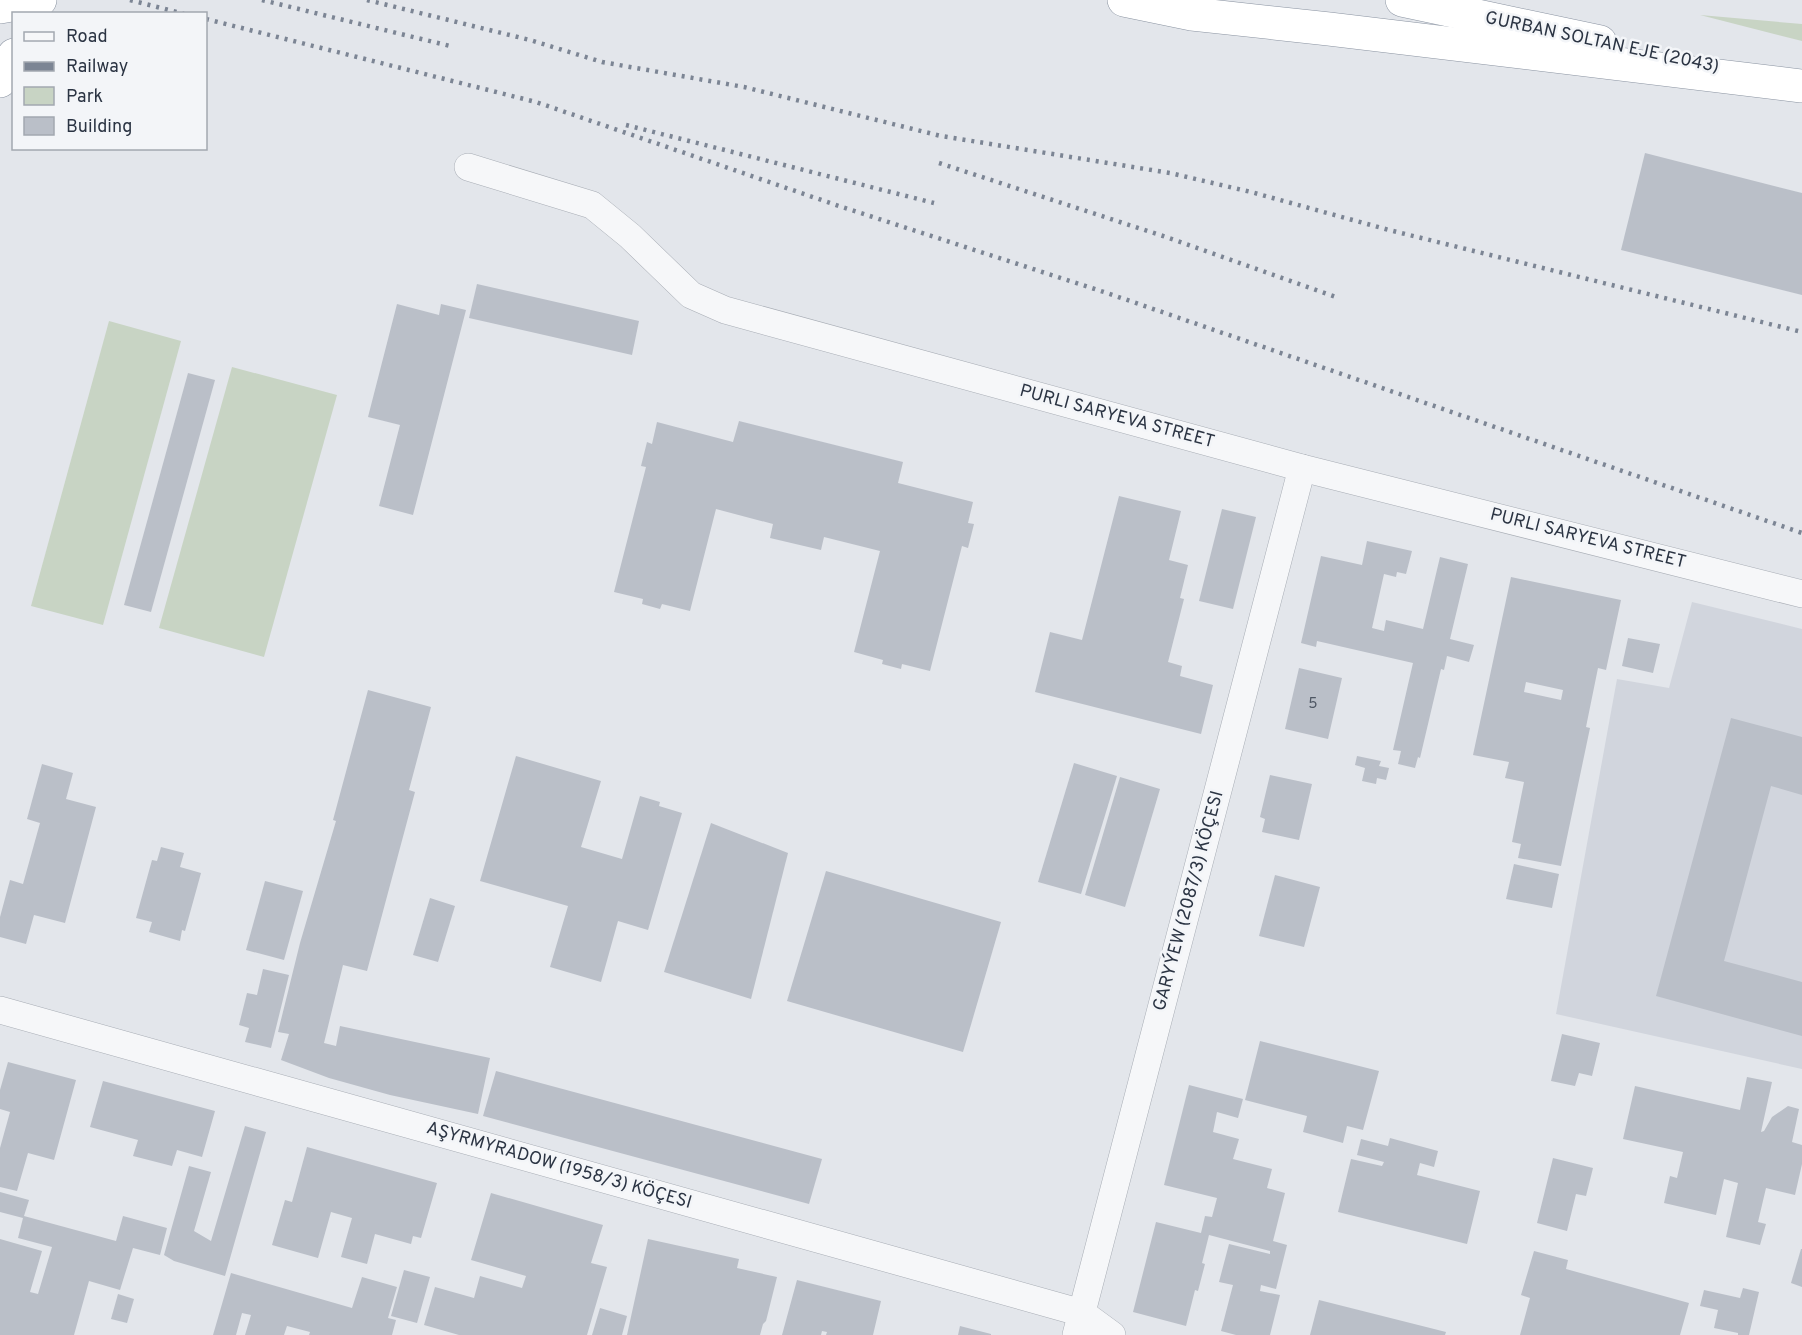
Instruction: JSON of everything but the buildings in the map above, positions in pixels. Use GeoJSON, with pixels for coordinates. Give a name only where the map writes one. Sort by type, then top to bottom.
{"type":"FeatureCollection","features":[{"type":"Feature","properties":{"kind":"highway"},"geometry":{"type":"LineString","coordinates":[[0,7],[41,0]]}},
{"type":"Feature","properties":{"kind":"highway"},"geometry":{"type":"LineString","coordinates":[[1124,0],[1192,14],[1329,28],[1802,86]]}},
{"type":"Feature","properties":{"kind":"highway","name":"GURBAN SOLTAN EJE (2043)"},"geometry":{"type":"LineString","coordinates":[[1402,0],[1802,86]]}},
{"type":"Feature","properties":{"kind":"highway"},"geometry":{"type":"LineString","coordinates":[[0,81],[12,59]]}},
{"type":"Feature","properties":{"kind":"street","name":"PURLI SARYEVA STREET"},"geometry":{"type":"LineString","coordinates":[[468,167],[592,205],[630,236],[691,295],[725,310],[1302,468],[1802,594]]}},
{"type":"Feature","properties":{"kind":"street","name":"GARYÝEW (2087/3) KÖÇESI"},"geometry":{"type":"LineString","coordinates":[[1079,1324],[1302,468]]}},
{"type":"Feature","properties":{"kind":"street","name":"AŞYRMYRADOW (1958/3) KÖÇESI"},"geometry":{"type":"LineString","coordinates":[[0,1010],[1112,1335]]}},
{"type":"Feature","properties":{"kind":"shaded area"},"geometry":{"type":"Polygon","coordinates":[[[1692,602],[1802,629],[1802,1069],[1556,1014],[1617,679],[1669,688],[1692,602]]]}},
{"type":"Feature","properties":{"kind":"green space"},"geometry":{"type":"Polygon","coordinates":[[[1700,15],[1802,24],[1802,41],[1700,15]]]}},
{"type":"Feature","properties":{"kind":"green space"},"geometry":{"type":"Polygon","coordinates":[[[109,321],[181,341],[103,625],[31,606],[109,321]]]}},
{"type":"Feature","properties":{"kind":"green space"},"geometry":{"type":"Polygon","coordinates":[[[232,367],[337,395],[264,657],[159,628],[232,367]]]}},
{"type":"Feature","properties":{"kind":"railway"},"geometry":{"type":"LineString","coordinates":[[130,0],[176,12]]}},
{"type":"Feature","properties":{"kind":"railway"},"geometry":{"type":"LineString","coordinates":[[262,0],[454,47]]}},
{"type":"Feature","properties":{"kind":"railway"},"geometry":{"type":"LineString","coordinates":[[367,0],[530,40],[602,62],[744,87],[941,136],[1170,173],[1251,192],[1389,230],[1802,332]]}},
{"type":"Feature","properties":{"kind":"railway"},"geometry":{"type":"LineString","coordinates":[[207,19],[536,102],[839,206],[1107,293],[1802,533]]}},
{"type":"Feature","properties":{"kind":"railway"},"geometry":{"type":"LineString","coordinates":[[626,125],[934,203]]}},
{"type":"Feature","properties":{"kind":"railway"},"geometry":{"type":"LineString","coordinates":[[939,163],[1163,236],[1339,298]]}}]}
